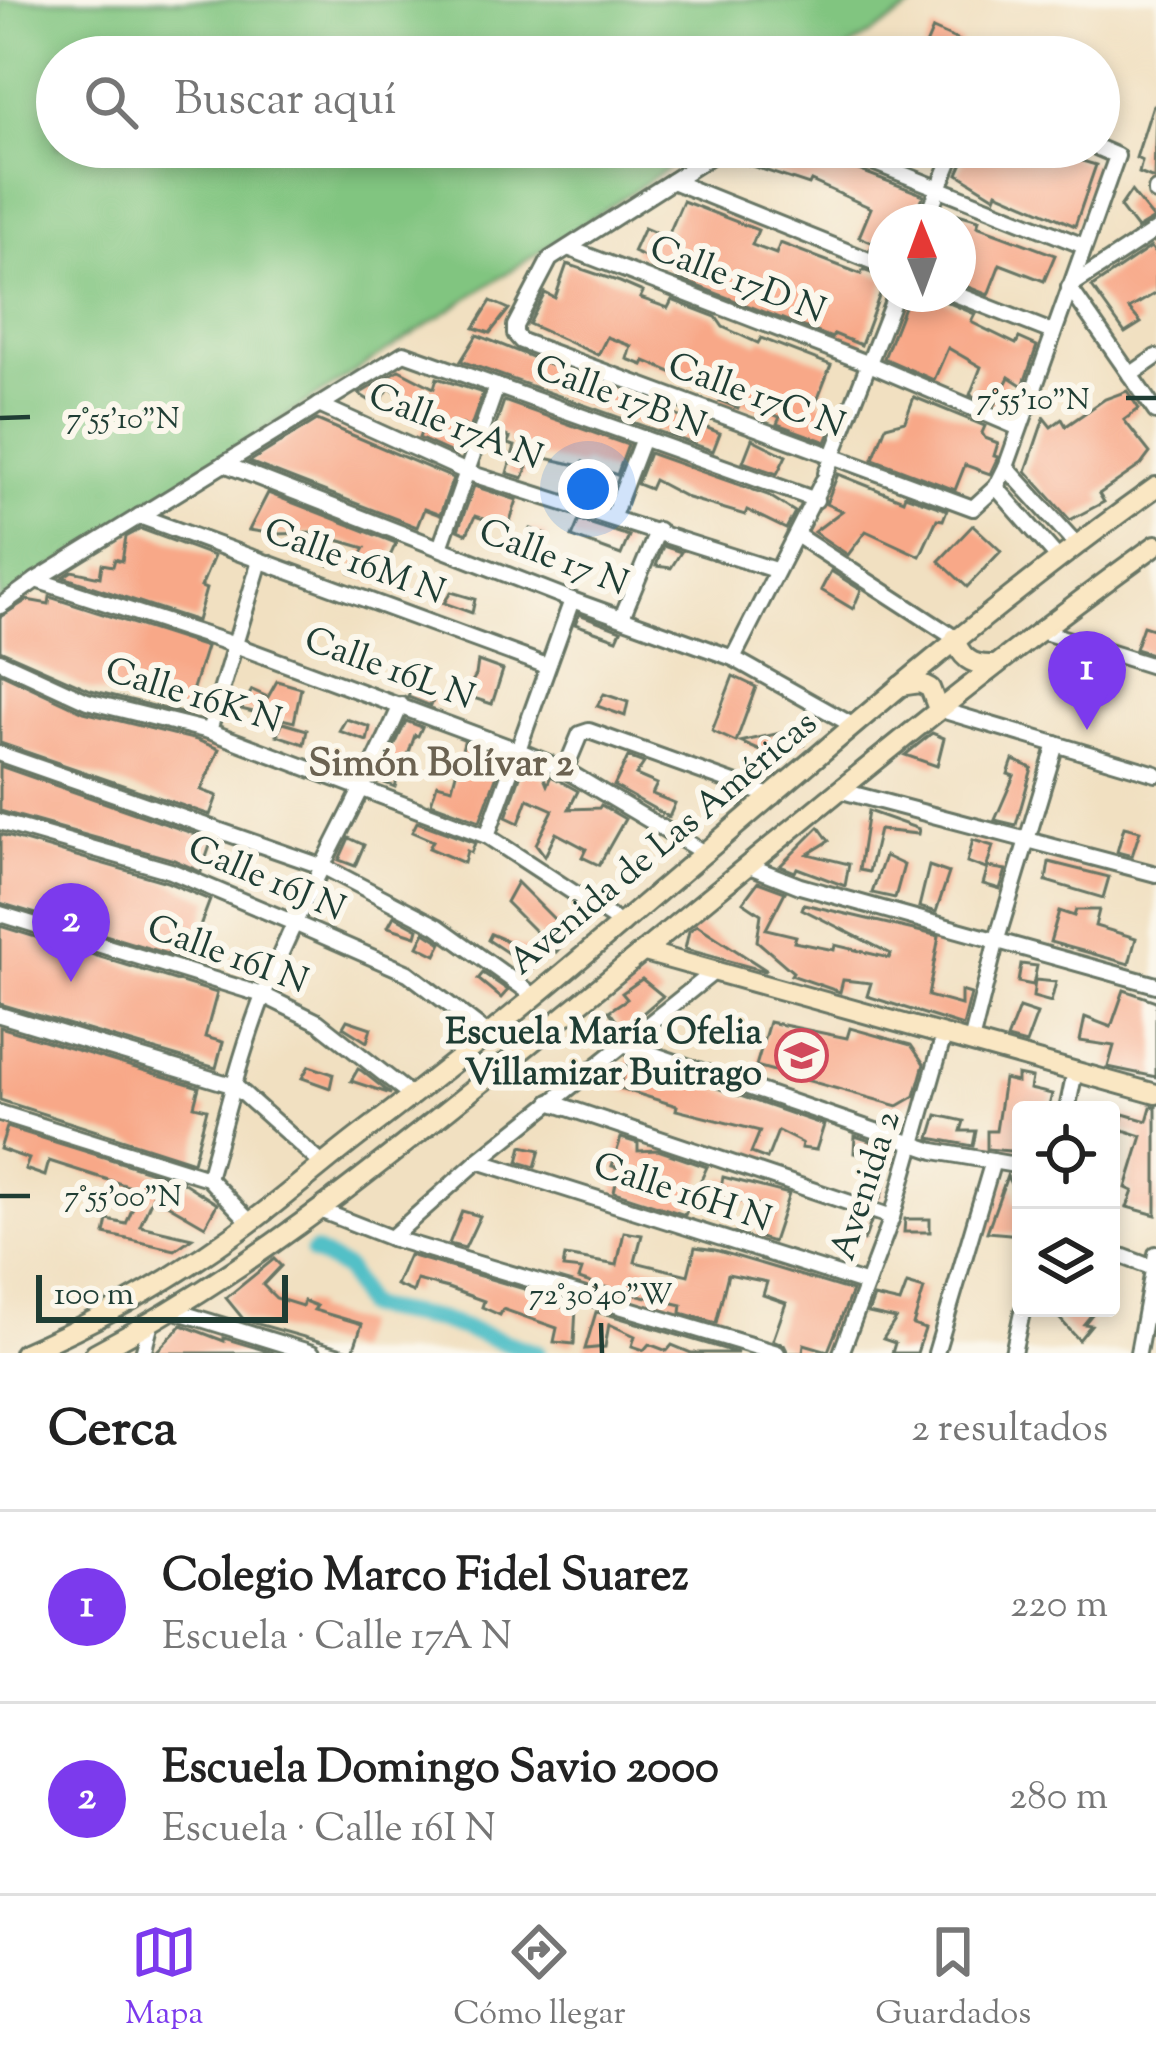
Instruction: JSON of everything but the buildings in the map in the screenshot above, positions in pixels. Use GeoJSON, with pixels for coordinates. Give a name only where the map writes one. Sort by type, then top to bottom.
{"type":"FeatureCollection","features":[{"type":"Feature","properties":{"kind":"main road","name":"Avenida de Las Américas"},"geometry":{"type":"LineString","coordinates":[[24,1353],[94,1323],[166,1281],[257,1217],[623,925],[955,638],[1156,487]]}},
{"type":"Feature","properties":{"kind":"main road","name":"Avenida de Las Américas"},"geometry":{"type":"LineString","coordinates":[[95,1353],[175,1311],[322,1211],[992,665],[1151,554]]}},
{"type":"Feature","properties":{"kind":"main road"},"geometry":{"type":"LineString","coordinates":[[955,638],[972,662],[992,665]]}},
{"type":"Feature","properties":{"kind":"main road"},"geometry":{"type":"LineString","coordinates":[[898,687],[920,683],[930,688],[938,709]]}},
{"type":"Feature","properties":{"kind":"main road"},"geometry":{"type":"LineString","coordinates":[[645,952],[1156,1094]]}},
{"type":"Feature","properties":{"kind":"main road"},"geometry":{"type":"LineString","coordinates":[[299,1183],[298,1194],[304,1203],[322,1211]]}},
{"type":"Feature","properties":{"kind":"main road"},"geometry":{"type":"LineString","coordinates":[[257,1217],[282,1218],[288,1236]]}},
{"type":"Feature","properties":{"kind":"street"},"geometry":{"type":"LineString","coordinates":[[568,248],[692,168]]}},
{"type":"Feature","properties":{"kind":"street"},"geometry":{"type":"LineString","coordinates":[[887,168],[1084,246]]}},
{"type":"Feature","properties":{"kind":"street"},"geometry":{"type":"LineString","coordinates":[[933,204],[948,168]]}},
{"type":"Feature","properties":{"kind":"street"},"geometry":{"type":"LineString","coordinates":[[1058,558],[996,487],[1113,168]]}},
{"type":"Feature","properties":{"kind":"street"},"geometry":{"type":"LineString","coordinates":[[672,181],[868,260]]}},
{"type":"Feature","properties":{"kind":"street"},"geometry":{"type":"LineString","coordinates":[[1069,287],[1156,230]]}},
{"type":"Feature","properties":{"kind":"street","name":"Calle 17C N"},"geometry":{"type":"LineString","coordinates":[[568,248],[544,266],[515,334],[521,341],[827,470],[973,508],[996,487]]}},
{"type":"Feature","properties":{"kind":"street","name":"Calle 17D N"},"geometry":{"type":"LineString","coordinates":[[568,248],[867,363],[1017,427]]}},
{"type":"Feature","properties":{"kind":"street"},"geometry":{"type":"LineString","coordinates":[[1069,287],[1156,412]]}},
{"type":"Feature","properties":{"kind":"street"},"geometry":{"type":"LineString","coordinates":[[976,302],[1052,332]]}},
{"type":"Feature","properties":{"kind":"street"},"geometry":{"type":"LineString","coordinates":[[733,658],[775,570],[816,500],[888,312]]}},
{"type":"Feature","properties":{"kind":"street","name":"Calle 17B N"},"geometry":{"type":"LineString","coordinates":[[319,405],[404,353],[816,500]]}},
{"type":"Feature","properties":{"kind":"street"},"geometry":{"type":"LineString","coordinates":[[1130,375],[1156,357]]}},
{"type":"Feature","properties":{"kind":"street"},"geometry":{"type":"LineString","coordinates":[[440,548],[496,386]]}},
{"type":"Feature","properties":{"kind":"street"},"geometry":{"type":"LineString","coordinates":[[0,606],[319,405]]}},
{"type":"Feature","properties":{"kind":"street","name":"Calle 17A N"},"geometry":{"type":"LineString","coordinates":[[319,405],[469,472],[775,570]]}},
{"type":"Feature","properties":{"kind":"street"},"geometry":{"type":"LineString","coordinates":[[613,516],[643,438]]}},
{"type":"Feature","properties":{"kind":"street","name":"Calle 17 N"},"geometry":{"type":"LineString","coordinates":[[224,464],[733,658],[854,726]]}},
{"type":"Feature","properties":{"kind":"street"},"geometry":{"type":"LineString","coordinates":[[1006,467],[1076,544]]}},
{"type":"Feature","properties":{"kind":"street","name":"Calle 16M N"},"geometry":{"type":"LineString","coordinates":[[140,516],[547,666]]}},
{"type":"Feature","properties":{"kind":"street"},"geometry":{"type":"LineString","coordinates":[[622,617],[658,530]]}},
{"type":"Feature","properties":{"kind":"street"},"geometry":{"type":"LineString","coordinates":[[798,536],[955,638]]}},
{"type":"Feature","properties":{"kind":"street"},"geometry":{"type":"LineString","coordinates":[[209,731],[260,561]]}},
{"type":"Feature","properties":{"kind":"street","name":"Calle 16L N"},"geometry":{"type":"LineString","coordinates":[[36,580],[235,645],[517,750],[565,770],[706,854]]}},
{"type":"Feature","properties":{"kind":"street"},"geometry":{"type":"LineString","coordinates":[[487,836],[572,600]]}},
{"type":"Feature","properties":{"kind":"street"},"geometry":{"type":"LineString","coordinates":[[1041,631],[1156,667]]}},
{"type":"Feature","properties":{"kind":"street","name":"Calle 16K N"},"geometry":{"type":"LineString","coordinates":[[0,661],[87,701],[209,731],[487,836],[623,925]]}},
{"type":"Feature","properties":{"kind":"street"},"geometry":{"type":"LineString","coordinates":[[208,1178],[263,995],[401,705]]}},
{"type":"Feature","properties":{"kind":"street"},"geometry":{"type":"LineString","coordinates":[[938,709],[1156,774]]}},
{"type":"Feature","properties":{"kind":"street"},"geometry":{"type":"LineString","coordinates":[[565,770],[580,734],[589,731],[773,796]]}},
{"type":"Feature","properties":{"kind":"street"},"geometry":{"type":"LineString","coordinates":[[971,1042],[1056,744]]}},
{"type":"Feature","properties":{"kind":"street"},"geometry":{"type":"LineString","coordinates":[[0,754],[325,867],[437,926],[536,997]]}},
{"type":"Feature","properties":{"kind":"street"},"geometry":{"type":"LineString","coordinates":[[842,791],[1156,874]]}},
{"type":"Feature","properties":{"kind":"street","name":"Calle 16J N"},"geometry":{"type":"LineString","coordinates":[[0,822],[171,871],[409,973],[489,1035]]}},
{"type":"Feature","properties":{"kind":"street"},"geometry":{"type":"LineString","coordinates":[[747,865],[800,886],[1156,985]]}},
{"type":"Feature","properties":{"kind":"street","name":"Calle 16I N"},"geometry":{"type":"LineString","coordinates":[[0,914],[263,995],[319,1022],[412,1096]]}},
{"type":"Feature","properties":{"kind":"street"},"geometry":{"type":"LineString","coordinates":[[391,1238],[478,1161],[715,971]]}},
{"type":"Feature","properties":{"kind":"street"},"geometry":{"type":"LineString","coordinates":[[0,1016],[236,1086],[322,1164]]}},
{"type":"Feature","properties":{"kind":"street","name":"Avenida 2"},"geometry":{"type":"LineString","coordinates":[[842,1353],[892,1217],[944,1035]]}},
{"type":"Feature","properties":{"kind":"street"},"geometry":{"type":"LineString","coordinates":[[623,1044],[934,1151],[1012,1164]]}},
{"type":"Feature","properties":{"kind":"street"},"geometry":{"type":"LineString","coordinates":[[1069,1101],[1075,1071]]}},
{"type":"Feature","properties":{"kind":"street"},"geometry":{"type":"LineString","coordinates":[[550,1102],[892,1217]]}},
{"type":"Feature","properties":{"kind":"street"},"geometry":{"type":"LineString","coordinates":[[0,1113],[208,1178],[257,1217]]}},
{"type":"Feature","properties":{"kind":"street","name":"Calle 16H N"},"geometry":{"type":"LineString","coordinates":[[478,1161],[867,1284]]}},
{"type":"Feature","properties":{"kind":"street"},"geometry":{"type":"LineString","coordinates":[[936,1353],[993,1161]]}},
{"type":"Feature","properties":{"kind":"street"},"geometry":{"type":"LineString","coordinates":[[322,1211],[391,1238],[777,1353]]}},
{"type":"Feature","properties":{"kind":"street"},"geometry":{"type":"LineString","coordinates":[[1120,1254],[1154,1263],[1138,1353]]}},
{"type":"Feature","properties":{"kind":"street"},"geometry":{"type":"LineString","coordinates":[[175,1311],[310,1353]]}},
{"type":"Feature","properties":{"kind":"street"},"geometry":{"type":"LineString","coordinates":[[1013,1353],[1021,1317]]}},
{"type":"Feature","properties":{"kind":"street"},"geometry":{"type":"LineString","coordinates":[[143,1353],[151,1323]]}},
{"type":"Feature","properties":{"kind":"green space"},"geometry":{"type":"Polygon","coordinates":[[[0,0],[924,0],[868,36],[36,36],[36,168],[669,168],[0,602],[0,0]]]}},
{"type":"Feature","properties":{"kind":"waterway"},"geometry":{"type":"LineString","coordinates":[[314,1252],[346,1269],[366,1307],[439,1320],[536,1353]]}},
{"type":"Feature","properties":{"kind":"place","name":"Colegio Marco Fidel Suarez"},"geometry":{"type":"Point","coordinates":[1087,730]}},
{"type":"Feature","properties":{"kind":"place","name":"Escuela Domingo Savio 2000"},"geometry":{"type":"Point","coordinates":[71,982]}},
{"type":"Feature","properties":{"kind":"place","name":"Escuela María Ofelia Villamizar Buitrago"},"geometry":{"type":"Point","coordinates":[801,1055]}},
{"type":"Feature","properties":{"kind":"district","name":"Simón Bolívar 2"},"geometry":{"type":"Point","coordinates":[441,766]}}]}
